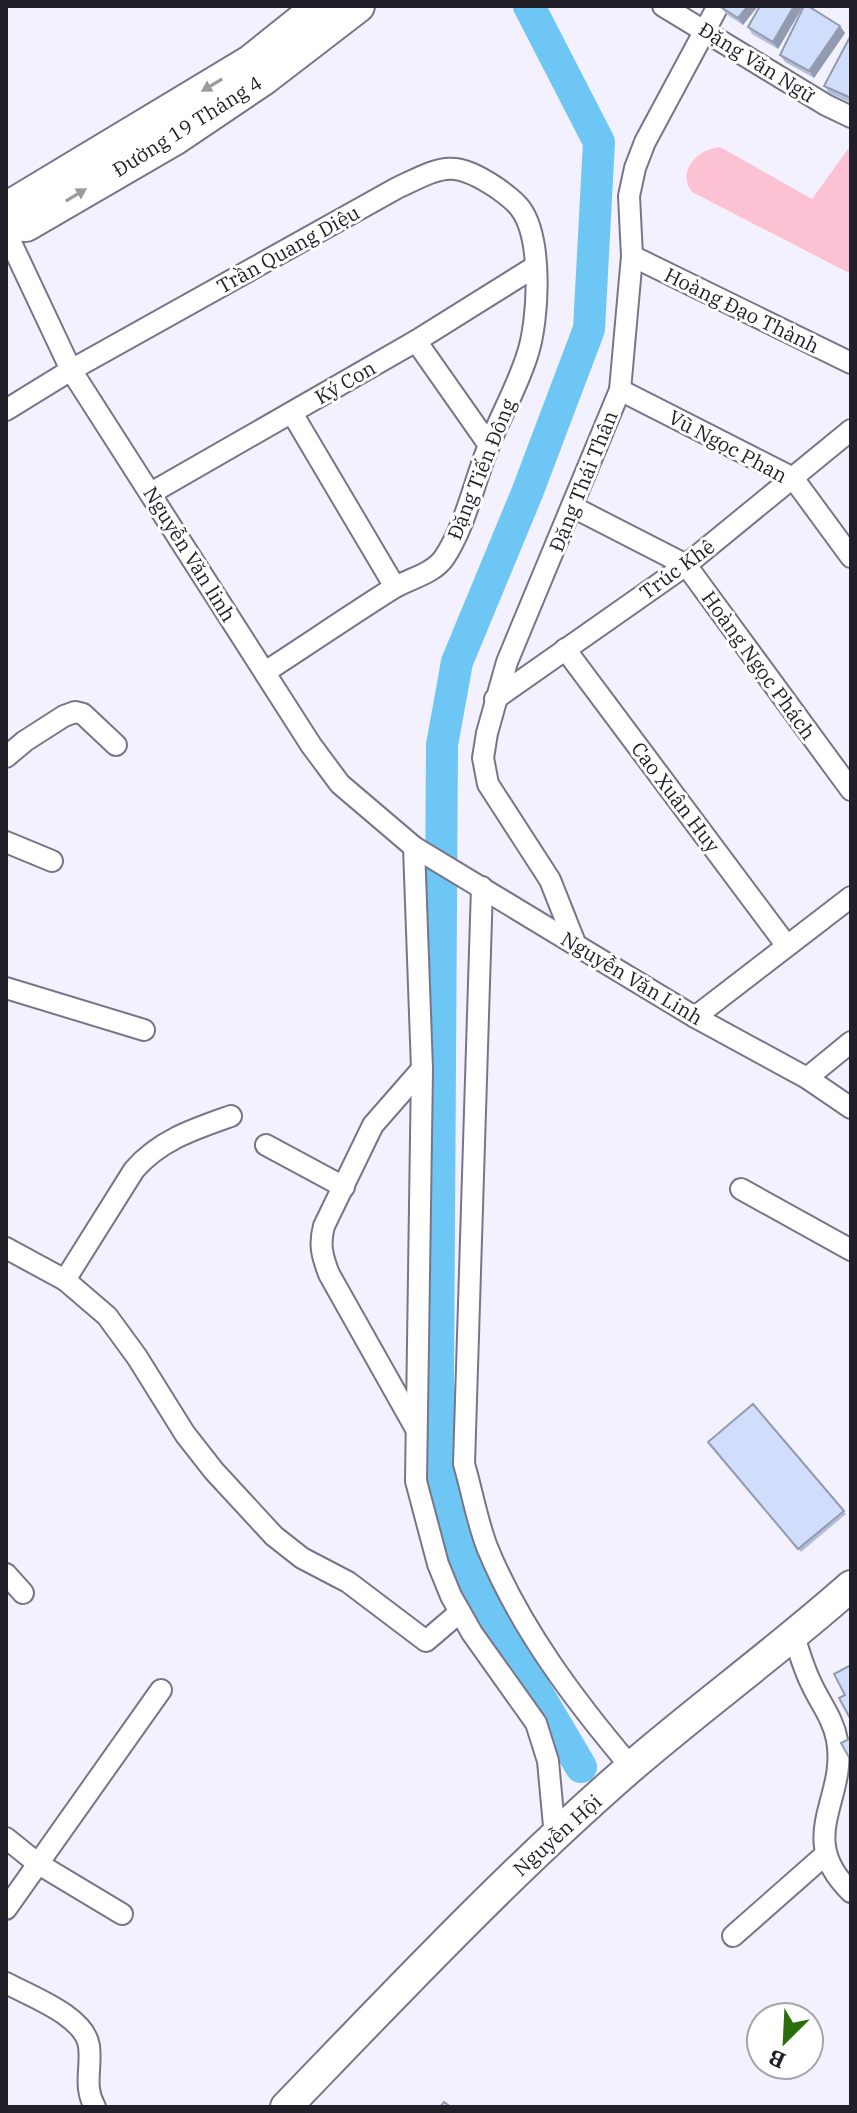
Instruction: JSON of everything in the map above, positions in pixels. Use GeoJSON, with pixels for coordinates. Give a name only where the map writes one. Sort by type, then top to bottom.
{"type":"FeatureCollection","features":[{"type":"Feature","properties":{"kind":"main road","name":"Đường 19 Tháng 4"},"geometry":{"type":"LineString","coordinates":[[6,214],[9,207],[250,62],[320,6]]}},
{"type":"Feature","properties":{"kind":"main road","name":"Đường 19 Tháng 4"},"geometry":{"type":"LineString","coordinates":[[6,224],[26,225],[174,139],[263,79],[358,6]]}},
{"type":"Feature","properties":{"kind":"street","name":"Đặng Văn Ngữ"},"geometry":{"type":"LineString","coordinates":[[663,6],[815,99],[851,117]]}},
{"type":"Feature","properties":{"kind":"street","name":"Đặng Thái Thân"},"geometry":{"type":"LineString","coordinates":[[575,943],[550,880],[488,784],[483,758],[495,699],[507,662],[620,390],[632,256],[629,196],[635,168],[645,142],[718,6]]}},
{"type":"Feature","properties":{"kind":"street","name":"Trần Quang Diệu"},"geometry":{"type":"LineString","coordinates":[[6,410],[71,370],[397,188],[437,169],[450,167],[472,174],[501,190],[520,208],[530,229],[536,266]]}},
{"type":"Feature","properties":{"kind":"street","name":"Nguyễn Văn linh"},"geometry":{"type":"LineString","coordinates":[[6,232],[71,370],[311,745],[340,784],[414,847]]}},
{"type":"Feature","properties":{"kind":"street","name":"Hoàng Đạo Thành"},"geometry":{"type":"LineString","coordinates":[[632,256],[851,363]]}},
{"type":"Feature","properties":{"kind":"street","name":"Ký Con"},"geometry":{"type":"LineString","coordinates":[[151,493],[416,341],[536,266]]}},
{"type":"Feature","properties":{"kind":"street","name":"Đặng Tiến Đông"},"geometry":{"type":"LineString","coordinates":[[265,672],[395,587],[442,562],[527,356],[535,326],[536,266]]}},
{"type":"Feature","properties":{"kind":"street"},"geometry":{"type":"LineString","coordinates":[[416,341],[489,445]]}},
{"type":"Feature","properties":{"kind":"street","name":"Vũ Ngọc Phan"},"geometry":{"type":"LineString","coordinates":[[620,390],[793,478],[851,557]]}},
{"type":"Feature","properties":{"kind":"street"},"geometry":{"type":"LineString","coordinates":[[292,413],[395,587]]}},
{"type":"Feature","properties":{"kind":"street","name":"Trúc Khê"},"geometry":{"type":"LineString","coordinates":[[495,699],[686,565],[851,430]]}},
{"type":"Feature","properties":{"kind":"street","name":"Hoàng Ngọc Phách"},"geometry":{"type":"LineString","coordinates":[[573,507],[686,565],[851,790]]}},
{"type":"Feature","properties":{"kind":"street","name":"Cao Xuân Huy"},"geometry":{"type":"LineString","coordinates":[[565,649],[787,946]]}},
{"type":"Feature","properties":{"kind":"street"},"geometry":{"type":"LineString","coordinates":[[6,757],[25,741],[75,712],[83,714],[116,745]]}},
{"type":"Feature","properties":{"kind":"street"},"geometry":{"type":"LineString","coordinates":[[6,842],[52,861]]}},
{"type":"Feature","properties":{"kind":"street"},"geometry":{"type":"LineString","coordinates":[[414,847],[422,1069],[416,1481],[438,1564],[460,1612],[536,1723],[548,1761],[555,1837]]}},
{"type":"Feature","properties":{"kind":"street","name":"Nguyễn Văn Linh"},"geometry":{"type":"LineString","coordinates":[[414,847],[695,1017],[807,1078],[851,1108]]}},
{"type":"Feature","properties":{"kind":"street"},"geometry":{"type":"LineString","coordinates":[[482,887],[464,1464],[487,1546],[520,1614],[583,1711],[631,1767]]}},
{"type":"Feature","properties":{"kind":"street"},"geometry":{"type":"LineString","coordinates":[[695,1017],[851,897]]}},
{"type":"Feature","properties":{"kind":"street"},"geometry":{"type":"LineString","coordinates":[[6,988],[144,1030]]}},
{"type":"Feature","properties":{"kind":"street"},"geometry":{"type":"LineString","coordinates":[[807,1078],[851,1042]]}},
{"type":"Feature","properties":{"kind":"street"},"geometry":{"type":"LineString","coordinates":[[416,1430],[329,1274],[321,1240],[324,1226],[373,1125],[422,1069]]}},
{"type":"Feature","properties":{"kind":"street"},"geometry":{"type":"LineString","coordinates":[[65,1280],[145,1157],[169,1140],[231,1116]]}},
{"type":"Feature","properties":{"kind":"street"},"geometry":{"type":"LineString","coordinates":[[266,1145],[344,1187]]}},
{"type":"Feature","properties":{"kind":"street"},"geometry":{"type":"LineString","coordinates":[[741,1189],[851,1250]]}},
{"type":"Feature","properties":{"kind":"street"},"geometry":{"type":"LineString","coordinates":[[6,1248],[65,1280],[107,1316],[137,1357],[185,1434],[214,1471],[274,1536],[302,1558],[348,1582],[426,1641],[460,1612]]}},
{"type":"Feature","properties":{"kind":"street"},"geometry":{"type":"LineString","coordinates":[[6,1574],[23,1593]]}},
{"type":"Feature","properties":{"kind":"street","name":"Nguyễn Hội"},"geometry":{"type":"LineString","coordinates":[[286,2107],[485,1901],[631,1767],[851,1586]]}},
{"type":"Feature","properties":{"kind":"street"},"geometry":{"type":"LineString","coordinates":[[794,1636],[811,1683],[831,1717],[838,1740],[839,1759],[823,1830],[826,1854],[839,1880],[851,1892]]}},
{"type":"Feature","properties":{"kind":"street"},"geometry":{"type":"LineString","coordinates":[[6,1909],[161,1690]]}},
{"type":"Feature","properties":{"kind":"street"},"geometry":{"type":"LineString","coordinates":[[6,1838],[37,1863],[122,1914]]}},
{"type":"Feature","properties":{"kind":"street"},"geometry":{"type":"LineString","coordinates":[[733,1936],[826,1854]]}},
{"type":"Feature","properties":{"kind":"street"},"geometry":{"type":"LineString","coordinates":[[6,1983],[55,2008],[79,2025],[89,2044],[88,2095],[95,2107]]}},
{"type":"Feature","properties":{"kind":"shaded area"},"geometry":{"type":"Polygon","coordinates":[[[720,147],[812,199],[848,149],[851,150],[851,274],[692,192],[687,176],[692,162],[704,152],[720,147]]]}},
{"type":"Feature","properties":{"kind":"building"},"geometry":{"type":"Polygon","coordinates":[[[722,6],[748,6],[738,18],[722,6]]]}},
{"type":"Feature","properties":{"kind":"building"},"geometry":{"type":"Polygon","coordinates":[[[760,6],[794,6],[773,42],[748,27],[760,6]]]}},
{"type":"Feature","properties":{"kind":"building"},"geometry":{"type":"Polygon","coordinates":[[[804,6],[840,26],[809,71],[780,55],[804,6]]]}},
{"type":"Feature","properties":{"kind":"building"},"geometry":{"type":"Polygon","coordinates":[[[851,35],[851,98],[824,86],[851,35]]]}},
{"type":"Feature","properties":{"kind":"building"},"geometry":{"type":"Polygon","coordinates":[[[753,1404],[844,1511],[798,1549],[708,1442],[753,1404]]]}},
{"type":"Feature","properties":{"kind":"building"},"geometry":{"type":"Polygon","coordinates":[[[851,1665],[851,1720],[839,1698],[845,1695],[834,1674],[851,1665]]]}},
{"type":"Feature","properties":{"kind":"building"},"geometry":{"type":"Polygon","coordinates":[[[851,1738],[851,1761],[841,1743],[851,1738]]]}},
{"type":"Feature","properties":{"kind":"waterway"},"geometry":{"type":"LineString","coordinates":[[529,6],[599,142],[589,329],[527,493],[457,662],[442,745],[438,1381],[444,1490],[455,1534],[481,1597],[581,1767]]}}]}
